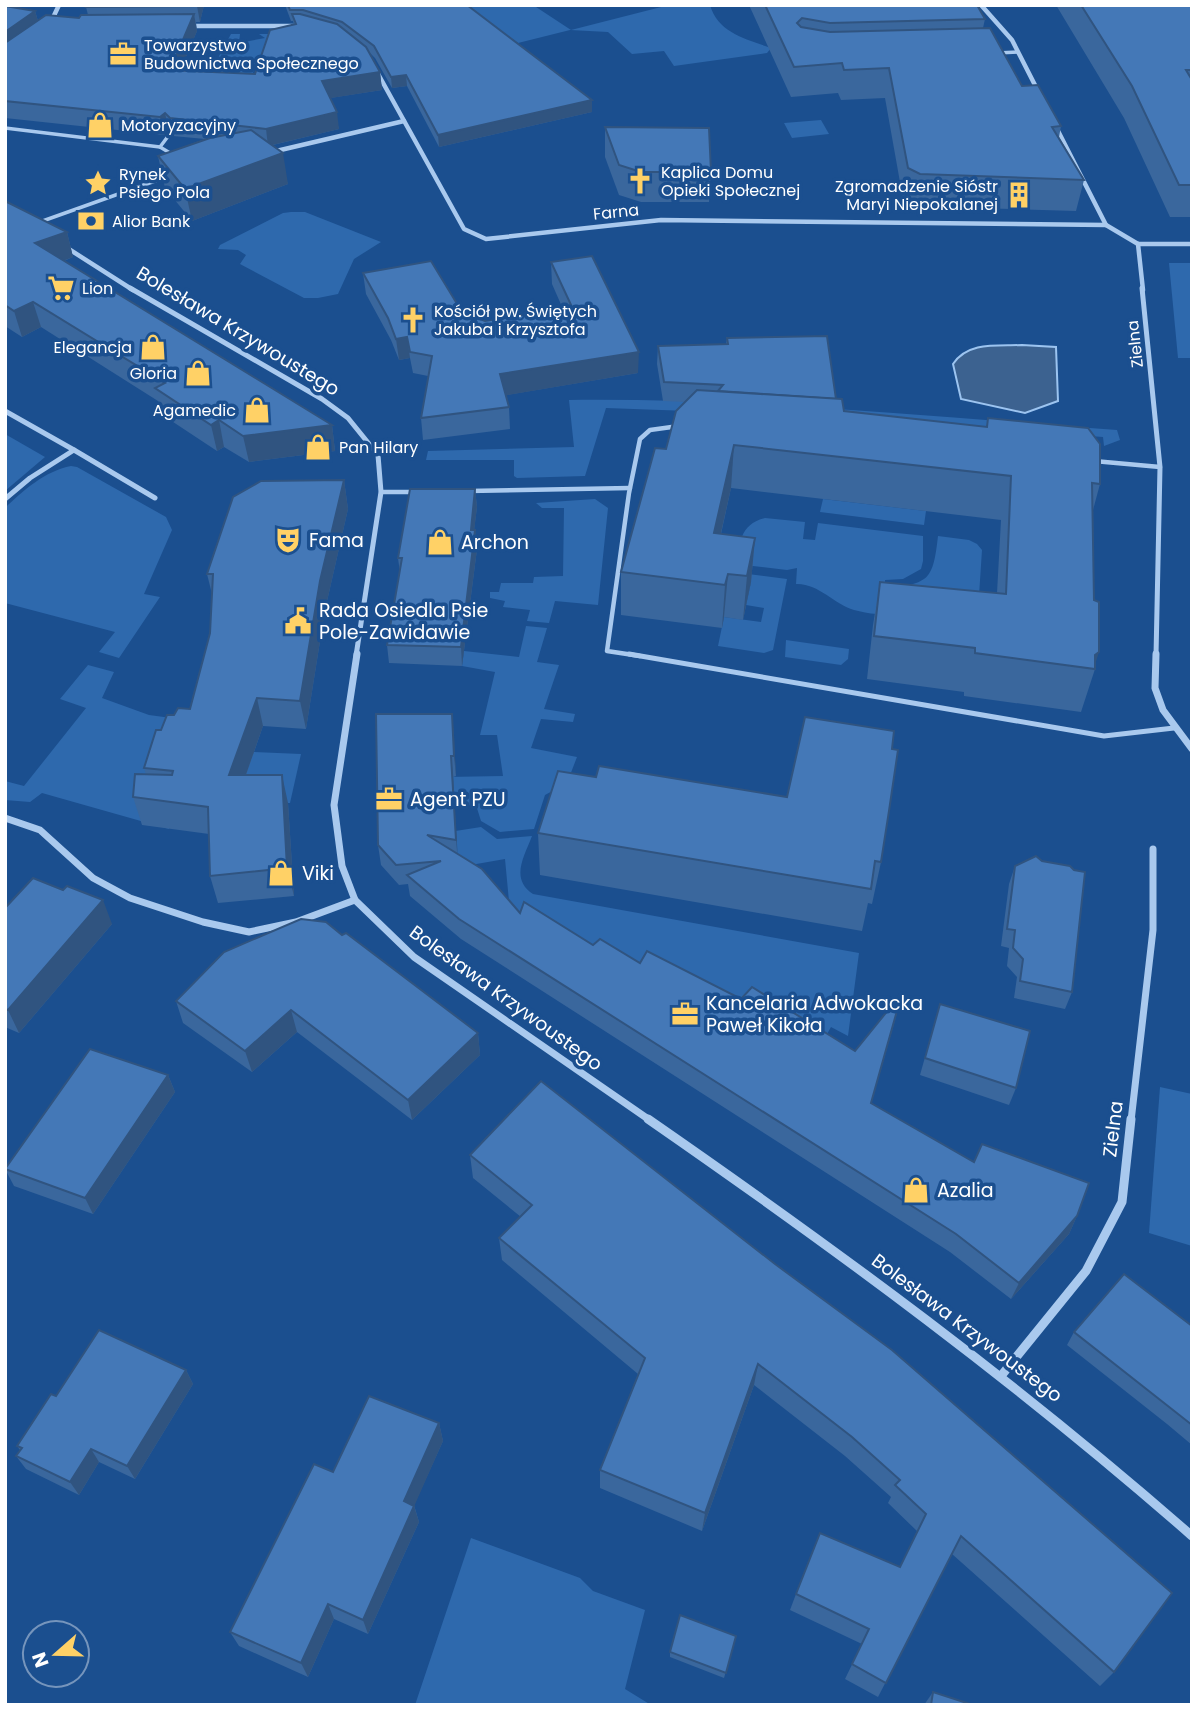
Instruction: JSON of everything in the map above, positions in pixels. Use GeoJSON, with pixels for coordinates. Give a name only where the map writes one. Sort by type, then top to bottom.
{"type":"FeatureCollection","features":[{"type":"Feature","properties":{"kind":"street"},"geometry":{"type":"LineString","coordinates":[[58,27],[49,27],[59,5]]}},
{"type":"Feature","properties":{"kind":"street"},"geometry":{"type":"LineString","coordinates":[[981,5],[1012,40],[1043,101]]}},
{"type":"Feature","properties":{"kind":"street"},"geometry":{"type":"LineString","coordinates":[[175,26],[303,26]]}},
{"type":"Feature","properties":{"kind":"street","name":"Farna"},"geometry":{"type":"LineString","coordinates":[[375,69],[464,229],[486,239],[661,220],[1106,225]]}},
{"type":"Feature","properties":{"kind":"street"},"geometry":{"type":"LineString","coordinates":[[263,154],[404,121]]}},
{"type":"Feature","properties":{"kind":"street"},"geometry":{"type":"LineString","coordinates":[[1055,124],[1106,225],[1138,244],[1192,244]]}},
{"type":"Feature","properties":{"kind":"street"},"geometry":{"type":"LineString","coordinates":[[5,128],[160,147],[182,164]]}},
{"type":"Feature","properties":{"kind":"street"},"geometry":{"type":"LineString","coordinates":[[160,147],[169,135]]}},
{"type":"Feature","properties":{"kind":"street"},"geometry":{"type":"LineString","coordinates":[[32,225],[174,174]]}},
{"type":"Feature","properties":{"kind":"street"},"geometry":{"type":"LineString","coordinates":[[32,225],[40,231]]}},
{"type":"Feature","properties":{"kind":"street","name":"Bolesława Krzywoustego"},"geometry":{"type":"LineString","coordinates":[[58,243],[148,299],[322,399],[348,418],[365,436],[377,455],[381,492],[334,805],[342,866],[355,900],[414,957],[861,1269],[1082,1438],[1192,1536]]}},
{"type":"Feature","properties":{"kind":"street","name":"Zielna"},"geometry":{"type":"LineString","coordinates":[[1138,244],[1160,467],[1155,688],[1163,710],[1192,749]]}},
{"type":"Feature","properties":{"kind":"street"},"geometry":{"type":"LineString","coordinates":[[5,411],[155,498]]}},
{"type":"Feature","properties":{"kind":"street"},"geometry":{"type":"LineString","coordinates":[[5,499],[30,478],[74,450]]}},
{"type":"Feature","properties":{"kind":"street"},"geometry":{"type":"LineString","coordinates":[[5,818],[40,830],[93,878],[130,898],[203,922],[249,932],[296,922],[355,900]]}},
{"type":"Feature","properties":{"kind":"street","name":"Zielna"},"geometry":{"type":"LineString","coordinates":[[1001,1376],[1086,1271],[1122,1202],[1153,930],[1153,849]]}},
{"type":"Feature","properties":{"kind":"lane"},"geometry":{"type":"LineString","coordinates":[[992,53],[1018,52]]}},
{"type":"Feature","properties":{"kind":"lane"},"geometry":{"type":"LineString","coordinates":[[691,427],[665,425],[650,430],[640,439],[630,488],[607,651],[1104,736],[1174,728]]}},
{"type":"Feature","properties":{"kind":"lane"},"geometry":{"type":"LineString","coordinates":[[1082,460],[1160,467]]}},
{"type":"Feature","properties":{"kind":"lane"},"geometry":{"type":"LineString","coordinates":[[464,491],[630,488]]}},
{"type":"Feature","properties":{"kind":"lane"},"geometry":{"type":"LineString","coordinates":[[381,492],[423,492]]}},
{"type":"Feature","properties":{"kind":"shaded area"},"geometry":{"type":"Polygon","coordinates":[[[440,5],[533,5],[571,30],[669,5],[710,5],[714,15],[726,29],[771,48],[767,53],[674,66],[664,51],[632,54],[608,32],[570,30],[518,43],[469,8],[440,5]]]}},
{"type":"Feature","properties":{"kind":"shaded area"},"geometry":{"type":"Polygon","coordinates":[[[231,34],[240,34],[239,43],[265,38],[259,34],[302,34],[294,63],[255,67],[240,107],[193,104],[231,34]]]}},
{"type":"Feature","properties":{"kind":"shaded area"},"geometry":{"type":"Polygon","coordinates":[[[821,120],[829,134],[792,138],[784,123],[821,120]]]}},
{"type":"Feature","properties":{"kind":"shaded area"},"geometry":{"type":"Polygon","coordinates":[[[305,212],[381,242],[354,259],[338,294],[318,298],[304,298],[240,264],[246,255],[238,250],[218,249],[220,245],[283,213],[305,212]]]}},
{"type":"Feature","properties":{"kind":"shaded area"},"geometry":{"type":"Polygon","coordinates":[[[1169,263],[1192,263],[1192,358],[1178,358],[1169,263]]]}},
{"type":"Feature","properties":{"kind":"shaded area"},"geometry":{"type":"Polygon","coordinates":[[[984,346],[1056,347],[1058,401],[1025,413],[961,399],[953,364],[959,357],[967,351],[984,346]]]}},
{"type":"Feature","properties":{"kind":"shaded area"},"geometry":{"type":"Polygon","coordinates":[[[569,400],[706,402],[912,414],[1117,430],[1120,440],[1104,446],[1103,437],[825,416],[606,408],[585,476],[517,478],[514,476],[514,460],[426,460],[428,451],[574,447],[569,400]]]}},
{"type":"Feature","properties":{"kind":"shaded area"},"geometry":{"type":"Polygon","coordinates":[[[5,434],[45,457],[5,491],[5,434]]]}},
{"type":"Feature","properties":{"kind":"shaded area"},"geometry":{"type":"Polygon","coordinates":[[[71,466],[166,517],[172,530],[144,594],[160,597],[119,658],[99,652],[115,632],[5,603],[5,508],[44,477],[71,466]]]}},
{"type":"Feature","properties":{"kind":"shaded area"},"geometry":{"type":"Polygon","coordinates":[[[595,499],[608,508],[598,605],[555,601],[549,623],[527,621],[530,610],[503,607],[505,601],[490,598],[490,592],[499,592],[501,583],[533,583],[534,577],[563,576],[564,508],[542,508],[536,503],[595,499]]]}},
{"type":"Feature","properties":{"kind":"shaded area"},"geometry":{"type":"Polygon","coordinates":[[[823,499],[926,511],[924,525],[820,512],[823,499]]]}},
{"type":"Feature","properties":{"kind":"shaded area"},"geometry":{"type":"Polygon","coordinates":[[[765,518],[805,522],[803,539],[815,540],[818,523],[923,536],[921,569],[903,579],[885,580],[885,587],[912,584],[926,577],[934,562],[938,536],[969,540],[982,550],[978,611],[916,615],[868,613],[847,607],[812,587],[796,584],[797,568],[787,570],[735,564],[742,535],[750,525],[765,518]]]}},
{"type":"Feature","properties":{"kind":"shaded area"},"geometry":{"type":"Polygon","coordinates":[[[724,571],[787,579],[773,650],[764,653],[718,646],[724,617],[761,622],[764,608],[746,605],[751,582],[724,571]]]}},
{"type":"Feature","properties":{"kind":"shaded area"},"geometry":{"type":"Polygon","coordinates":[[[526,626],[547,628],[537,662],[559,665],[544,709],[575,714],[573,722],[541,719],[531,748],[577,757],[567,783],[545,795],[534,829],[500,832],[481,821],[476,805],[447,806],[446,777],[503,776],[497,735],[480,735],[495,672],[462,666],[464,651],[519,657],[526,626]]]}},
{"type":"Feature","properties":{"kind":"shaded area"},"geometry":{"type":"Polygon","coordinates":[[[786,640],[849,649],[848,659],[841,665],[785,657],[786,640]]]}},
{"type":"Feature","properties":{"kind":"shaded area"},"geometry":{"type":"Polygon","coordinates":[[[88,665],[114,672],[102,698],[149,715],[201,722],[164,758],[159,773],[169,829],[42,793],[30,802],[5,800],[5,781],[24,786],[86,708],[60,699],[88,665]]]}},
{"type":"Feature","properties":{"kind":"shaded area"},"geometry":{"type":"Polygon","coordinates":[[[254,752],[301,754],[290,803],[229,802],[254,752]]]}},
{"type":"Feature","properties":{"kind":"shaded area"},"geometry":{"type":"Polygon","coordinates":[[[481,827],[497,839],[532,836],[520,875],[526,888],[533,894],[859,953],[848,1036],[831,1027],[818,1050],[739,1018],[510,912],[505,859],[465,866],[455,854],[449,832],[481,827]]]}},
{"type":"Feature","properties":{"kind":"shaded area"},"geometry":{"type":"Polygon","coordinates":[[[1160,1087],[1192,1094],[1192,1246],[1149,1233],[1160,1087]]]}},
{"type":"Feature","properties":{"kind":"shaded area"},"geometry":{"type":"Polygon","coordinates":[[[471,1538],[580,1578],[593,1591],[645,1610],[625,1689],[651,1705],[415,1705],[471,1538]]]}},
{"type":"Feature","properties":{"kind":"building"},"geometry":{"type":"Polygon","coordinates":[[[87,5],[198,5],[86,7],[87,5]]]}},
{"type":"Feature","properties":{"kind":"building"},"geometry":{"type":"Polygon","coordinates":[[[288,5],[467,5],[592,100],[438,135],[406,75],[391,77],[374,46],[342,22],[303,10],[290,10],[288,5]]]}},
{"type":"Feature","properties":{"kind":"building"},"geometry":{"type":"Polygon","coordinates":[[[765,5],[977,5],[985,19],[830,23],[802,18],[797,23],[801,27],[830,32],[990,28],[1022,86],[1038,85],[1061,126],[1052,127],[1084,180],[920,174],[908,168],[889,68],[844,70],[842,63],[794,67],[765,5]]]}},
{"type":"Feature","properties":{"kind":"building"},"geometry":{"type":"Polygon","coordinates":[[[1081,5],[1192,5],[1192,70],[1186,70],[1192,80],[1192,185],[1179,185],[1132,86],[1081,5]]]}},
{"type":"Feature","properties":{"kind":"building"},"geometry":{"type":"Polygon","coordinates":[[[5,6],[35,11],[5,32],[5,6]]]}},
{"type":"Feature","properties":{"kind":"building"},"geometry":{"type":"Polygon","coordinates":[[[194,14],[170,70],[255,74],[270,30],[296,24],[292,14],[300,14],[337,24],[366,47],[380,72],[322,81],[337,112],[266,129],[170,118],[165,113],[160,117],[5,101],[5,43],[46,15],[79,18],[81,15],[194,14]]]}},
{"type":"Feature","properties":{"kind":"building"},"geometry":{"type":"Polygon","coordinates":[[[605,127],[709,128],[711,172],[641,172],[619,165],[605,127]]]}},
{"type":"Feature","properties":{"kind":"building"},"geometry":{"type":"Polygon","coordinates":[[[251,130],[283,153],[185,189],[158,156],[210,138],[251,130]]]}},
{"type":"Feature","properties":{"kind":"building"},"geometry":{"type":"Polygon","coordinates":[[[5,201],[67,232],[35,243],[332,425],[243,436],[219,420],[211,425],[155,388],[165,383],[33,302],[14,311],[5,305],[5,201]]]}},
{"type":"Feature","properties":{"kind":"building"},"geometry":{"type":"Polygon","coordinates":[[[592,256],[639,352],[500,374],[509,407],[421,418],[432,356],[410,352],[407,337],[396,339],[388,318],[363,273],[431,261],[462,312],[485,321],[572,307],[551,262],[592,256]]]}},
{"type":"Feature","properties":{"kind":"building"},"geometry":{"type":"Polygon","coordinates":[[[827,336],[836,399],[718,391],[723,385],[664,382],[658,346],[728,344],[727,338],[827,336]]]}},
{"type":"Feature","properties":{"kind":"building"},"geometry":{"type":"Polygon","coordinates":[[[697,390],[842,399],[844,411],[987,427],[988,418],[1088,428],[1100,444],[1100,484],[1092,483],[1094,600],[1099,602],[1099,652],[1095,655],[1095,669],[975,653],[975,648],[874,636],[880,582],[1006,594],[1011,476],[734,445],[714,533],[755,538],[747,576],[728,574],[725,585],[621,572],[655,448],[666,449],[676,411],[697,390]]]}},
{"type":"Feature","properties":{"kind":"building"},"geometry":{"type":"Polygon","coordinates":[[[344,480],[320,581],[300,701],[257,698],[229,775],[282,775],[287,868],[210,876],[208,807],[133,797],[135,774],[172,775],[173,771],[144,768],[156,730],[161,730],[167,715],[174,715],[178,708],[190,709],[210,633],[213,574],[207,574],[233,497],[261,481],[344,480]]]}},
{"type":"Feature","properties":{"kind":"building"},"geometry":{"type":"Polygon","coordinates":[[[410,489],[475,489],[471,530],[475,530],[461,647],[387,645],[402,558],[398,558],[410,489]]]}},
{"type":"Feature","properties":{"kind":"building"},"geometry":{"type":"Polygon","coordinates":[[[376,714],[452,714],[454,756],[451,756],[456,840],[427,835],[482,869],[520,913],[524,902],[593,945],[600,939],[640,963],[647,951],[741,999],[752,987],[855,1051],[902,993],[871,1103],[974,1162],[982,1144],[1089,1183],[1077,1216],[1019,1283],[956,1234],[459,919],[407,875],[441,861],[396,865],[378,845],[376,714]]]}},
{"type":"Feature","properties":{"kind":"building"},"geometry":{"type":"Polygon","coordinates":[[[805,717],[894,731],[892,749],[898,750],[881,862],[875,861],[871,889],[538,833],[558,771],[596,777],[599,766],[787,797],[805,717]]]}},
{"type":"Feature","properties":{"kind":"building"},"geometry":{"type":"Polygon","coordinates":[[[1036,856],[1042,861],[1085,872],[1072,992],[1020,981],[1023,959],[1013,948],[1015,930],[1007,929],[1015,866],[1036,856]]]}},
{"type":"Feature","properties":{"kind":"building"},"geometry":{"type":"Polygon","coordinates":[[[33,878],[63,890],[67,886],[103,900],[8,1010],[5,1009],[5,908],[33,878]]]}},
{"type":"Feature","properties":{"kind":"building"},"geometry":{"type":"Polygon","coordinates":[[[301,919],[326,922],[342,935],[346,933],[478,1033],[408,1100],[291,1010],[245,1051],[176,1001],[224,952],[301,919]]]}},
{"type":"Feature","properties":{"kind":"building"},"geometry":{"type":"Polygon","coordinates":[[[940,1004],[1030,1031],[1016,1088],[925,1058],[940,1004]]]}},
{"type":"Feature","properties":{"kind":"building"},"geometry":{"type":"Polygon","coordinates":[[[90,1049],[168,1075],[85,1198],[5,1169],[90,1049]]]}},
{"type":"Feature","properties":{"kind":"building"},"geometry":{"type":"Polygon","coordinates":[[[541,1081],[775,1264],[892,1350],[1172,1593],[1114,1672],[961,1536],[886,1683],[852,1664],[869,1629],[796,1594],[820,1533],[900,1567],[926,1514],[895,1485],[900,1480],[852,1437],[758,1364],[705,1513],[600,1470],[645,1358],[499,1238],[532,1205],[470,1155],[541,1081]]]}},
{"type":"Feature","properties":{"kind":"building"},"geometry":{"type":"Polygon","coordinates":[[[1124,1274],[1192,1326],[1192,1425],[1074,1332],[1124,1274]]]}},
{"type":"Feature","properties":{"kind":"building"},"geometry":{"type":"Polygon","coordinates":[[[99,1330],[186,1370],[127,1466],[91,1449],[70,1482],[16,1456],[22,1448],[17,1446],[51,1394],[56,1396],[99,1330]]]}},
{"type":"Feature","properties":{"kind":"building"},"geometry":{"type":"Polygon","coordinates":[[[369,1396],[439,1423],[404,1501],[414,1506],[363,1620],[328,1604],[301,1663],[230,1632],[314,1464],[333,1472],[369,1396]]]}},
{"type":"Feature","properties":{"kind":"building"},"geometry":{"type":"Polygon","coordinates":[[[680,1615],[736,1636],[726,1673],[670,1652],[680,1615]]]}},
{"type":"Feature","properties":{"kind":"building"},"geometry":{"type":"Polygon","coordinates":[[[933,1692],[973,1705],[931,1705],[933,1692]]]}},
{"type":"Feature","properties":{"kind":"place","name":"Towarzystwo Budownictwa Społecznego"},"geometry":{"type":"Point","coordinates":[123,54]}},
{"type":"Feature","properties":{"kind":"place","name":"Motoryzacyjny"},"geometry":{"type":"Point","coordinates":[100,125]}},
{"type":"Feature","properties":{"kind":"place","name":"Kaplica Domu Opieki Społecznej"},"geometry":{"type":"Point","coordinates":[640,181]}},
{"type":"Feature","properties":{"kind":"place","name":"Rynek Psiego Pola"},"geometry":{"type":"Point","coordinates":[98,183]}},
{"type":"Feature","properties":{"kind":"place","name":"Zgromadzenie Sióstr Maryi Niepokalanej"},"geometry":{"type":"Point","coordinates":[1019,195]}},
{"type":"Feature","properties":{"kind":"place","name":"Alior Bank"},"geometry":{"type":"Point","coordinates":[91,221]}},
{"type":"Feature","properties":{"kind":"place","name":"Lion"},"geometry":{"type":"Point","coordinates":[61,288]}},
{"type":"Feature","properties":{"kind":"place","name":"Kościół pw. Świętych Jakuba i Krzysztofa"},"geometry":{"type":"Point","coordinates":[413,320]}},
{"type":"Feature","properties":{"kind":"place","name":"Elegancja"},"geometry":{"type":"Point","coordinates":[153,347]}},
{"type":"Feature","properties":{"kind":"place","name":"Gloria"},"geometry":{"type":"Point","coordinates":[198,373]}},
{"type":"Feature","properties":{"kind":"place","name":"Agamedic"},"geometry":{"type":"Point","coordinates":[257,410]}},
{"type":"Feature","properties":{"kind":"place","name":"Pan Hilary"},"geometry":{"type":"Point","coordinates":[318,447]}},
{"type":"Feature","properties":{"kind":"place","name":"Fama"},"geometry":{"type":"Point","coordinates":[288,540]}},
{"type":"Feature","properties":{"kind":"place","name":"Archon"},"geometry":{"type":"Point","coordinates":[440,542]}},
{"type":"Feature","properties":{"kind":"place","name":"Rada Osiedla Psie Pole-Zawidawie"},"geometry":{"type":"Point","coordinates":[298,621]}},
{"type":"Feature","properties":{"kind":"place","name":"Agent PZU"},"geometry":{"type":"Point","coordinates":[389,799]}},
{"type":"Feature","properties":{"kind":"place","name":"Viki"},"geometry":{"type":"Point","coordinates":[281,873]}},
{"type":"Feature","properties":{"kind":"place","name":"Kancelaria Adwokacka Paweł Kikoła"},"geometry":{"type":"Point","coordinates":[685,1014]}},
{"type":"Feature","properties":{"kind":"place","name":"Azalia"},"geometry":{"type":"Point","coordinates":[916,1190]}}]}
